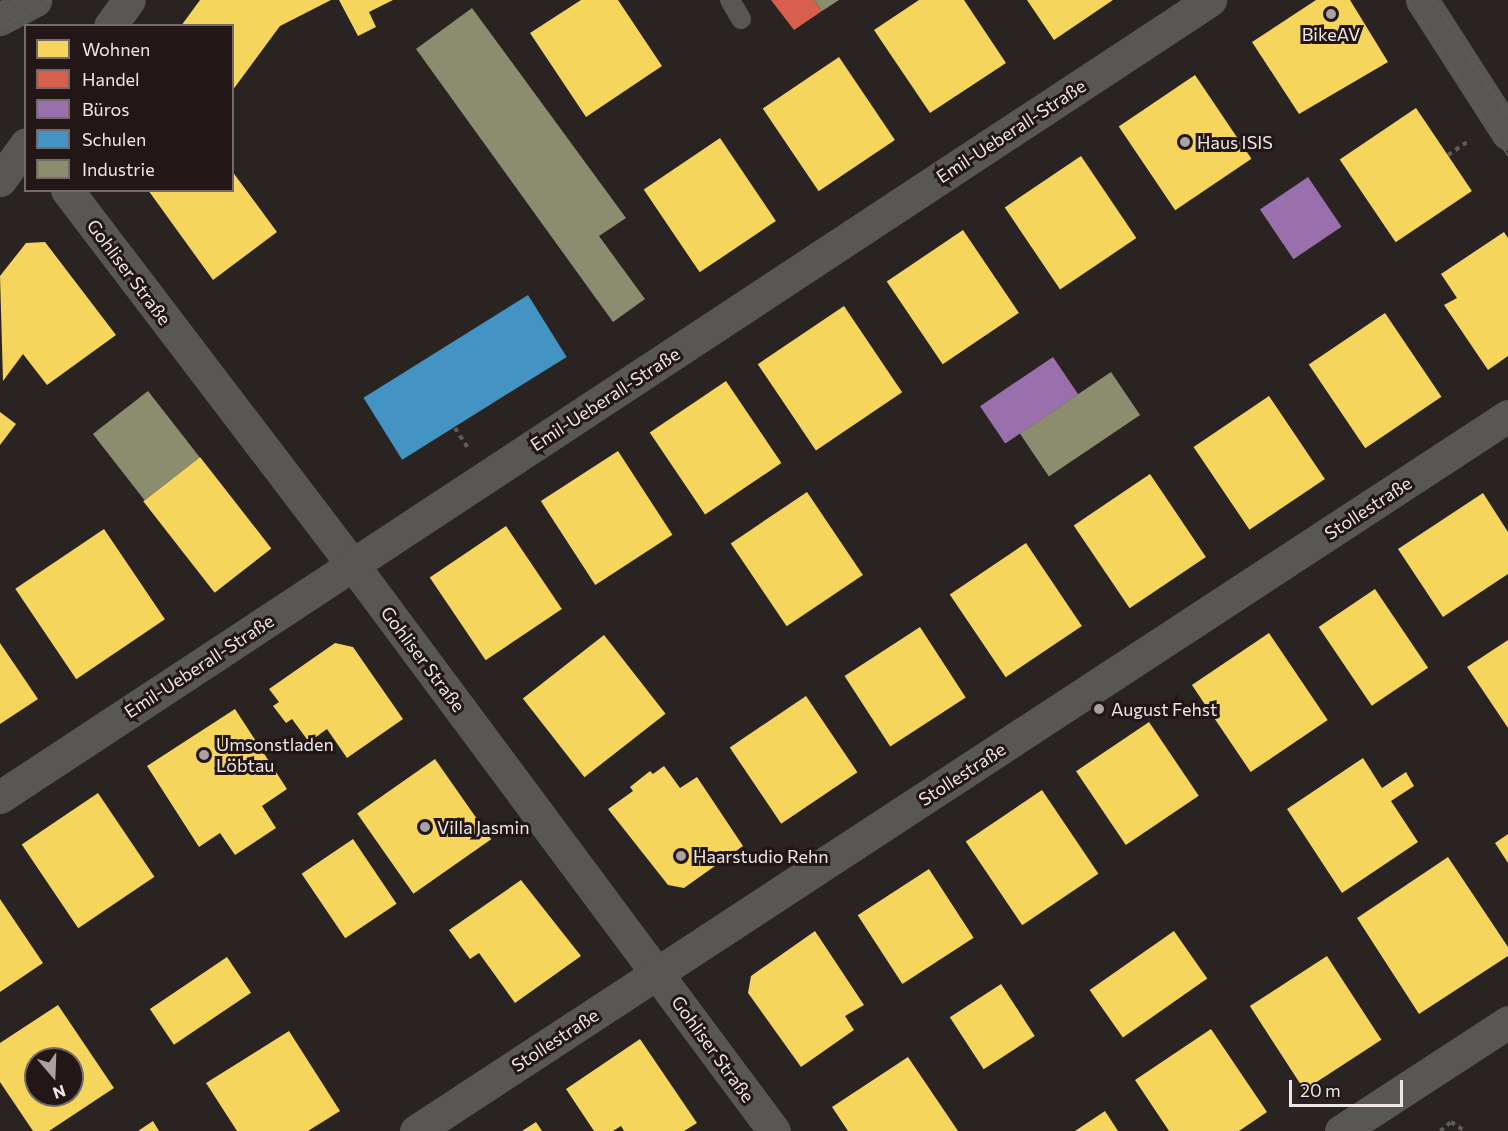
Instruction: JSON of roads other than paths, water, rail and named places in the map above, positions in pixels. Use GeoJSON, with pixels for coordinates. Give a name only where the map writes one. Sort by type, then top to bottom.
{"type":"FeatureCollection","features":[{"type":"Feature","properties":{"kind":"street"},"geometry":{"type":"LineString","coordinates":[[0,19],[35,0]]}},
{"type":"Feature","properties":{"kind":"street"},"geometry":{"type":"LineString","coordinates":[[111,24],[129,0]]}},
{"type":"Feature","properties":{"kind":"street","name":"Emil-Ueberall-Straße"},"geometry":{"type":"LineString","coordinates":[[0,797],[1210,0]]}},
{"type":"Feature","properties":{"kind":"street"},"geometry":{"type":"LineString","coordinates":[[1422,0],[1508,134]]}},
{"type":"Feature","properties":{"kind":"street"},"geometry":{"type":"LineString","coordinates":[[0,180],[24,147]]}},
{"type":"Feature","properties":{"kind":"street","name":"Gohliser Straße"},"geometry":{"type":"LineString","coordinates":[[68,192],[353,565],[774,1131]]}},
{"type":"Feature","properties":{"kind":"street","name":"Stollestraße"},"geometry":{"type":"LineString","coordinates":[[416,1131],[1508,416]]}},
{"type":"Feature","properties":{"kind":"street"},"geometry":{"type":"LineString","coordinates":[[1341,1131],[1508,1022]]}},
{"type":"Feature","properties":{"kind":"lane"},"geometry":{"type":"LineString","coordinates":[[730,0],[741,19]]}},
{"type":"Feature","properties":{"kind":"tram line"},"geometry":{"type":"LineString","coordinates":[[0,10],[18,0]]}},
{"type":"Feature","properties":{"kind":"tram line"},"geometry":{"type":"LineString","coordinates":[[0,28],[51,0]]}},
{"type":"Feature","properties":{"kind":"tram line"},"geometry":{"type":"LineString","coordinates":[[1408,0],[1508,155]]}},
{"type":"Feature","properties":{"kind":"tram line"},"geometry":{"type":"LineString","coordinates":[[1433,0],[1508,115]]}},
{"type":"Feature","properties":{"kind":"place","name":"BikeAV"},"geometry":{"type":"Point","coordinates":[1331,14]}},
{"type":"Feature","properties":{"kind":"place","name":"Haus ISIS"},"geometry":{"type":"Point","coordinates":[1185,142]}},
{"type":"Feature","properties":{"kind":"place","name":"August Fehst"},"geometry":{"type":"Point","coordinates":[1099,709]}},
{"type":"Feature","properties":{"kind":"place","name":"Umsonstladen Löbtau"},"geometry":{"type":"Point","coordinates":[204,755]}},
{"type":"Feature","properties":{"kind":"place","name":"Villa Jasmin"},"geometry":{"type":"Point","coordinates":[425,827]}},
{"type":"Feature","properties":{"kind":"place","name":"Haarstudio Rehn"},"geometry":{"type":"Point","coordinates":[681,856]}}]}
